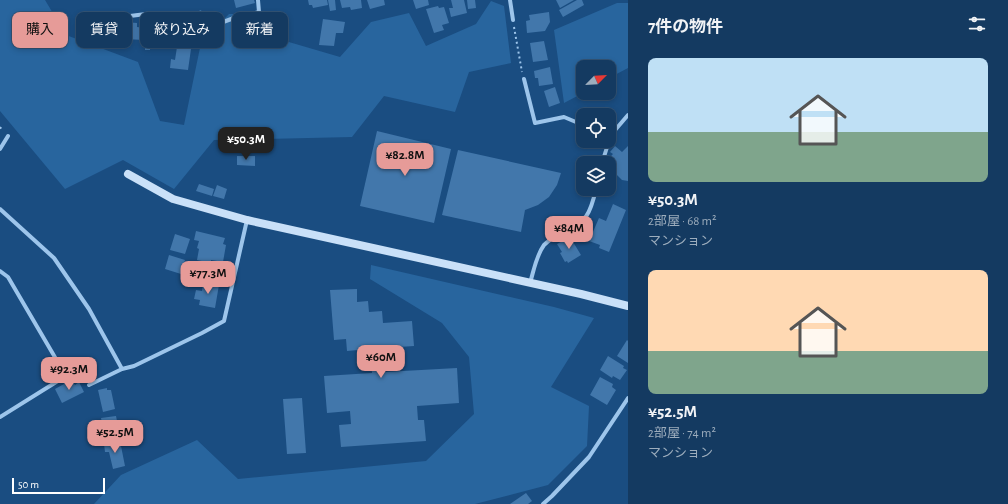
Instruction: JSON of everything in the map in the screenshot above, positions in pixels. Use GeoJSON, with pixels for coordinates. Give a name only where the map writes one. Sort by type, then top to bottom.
{"type":"FeatureCollection","features":[{"type":"Feature","properties":{"kind":"street"},"geometry":{"type":"LineString","coordinates":[[132,16],[154,13],[154,36],[190,42],[214,25],[259,12],[258,0]]}},
{"type":"Feature","properties":{"kind":"street"},"geometry":{"type":"LineString","coordinates":[[510,0],[513,20]]}},
{"type":"Feature","properties":{"kind":"street"},"geometry":{"type":"LineString","coordinates":[[524,79],[535,123],[564,117],[576,122]]}},
{"type":"Feature","properties":{"kind":"street"},"geometry":{"type":"LineString","coordinates":[[616,130],[628,115]]}},
{"type":"Feature","properties":{"kind":"street"},"geometry":{"type":"LineString","coordinates":[[0,149],[8,136]]}},
{"type":"Feature","properties":{"kind":"street"},"geometry":{"type":"LineString","coordinates":[[128,174],[173,199],[247,220],[617,302],[628,306]]}},
{"type":"Feature","properties":{"kind":"street"},"geometry":{"type":"LineString","coordinates":[[530,283],[537,258],[545,245],[555,237],[582,222],[591,210],[594,196]]}},
{"type":"Feature","properties":{"kind":"street"},"geometry":{"type":"LineString","coordinates":[[0,209],[54,258],[89,309],[122,369]]}},
{"type":"Feature","properties":{"kind":"street"},"geometry":{"type":"LineString","coordinates":[[89,385],[122,369],[134,366],[224,321],[247,220]]}},
{"type":"Feature","properties":{"kind":"street"},"geometry":{"type":"LineString","coordinates":[[0,271],[8,278],[63,371],[61,379],[0,418]]}},
{"type":"Feature","properties":{"kind":"street"},"geometry":{"type":"LineString","coordinates":[[543,504],[589,457],[628,398]]}},
{"type":"Feature","properties":{"kind":"path"},"geometry":{"type":"LineString","coordinates":[[513,20],[524,79]]}},
{"type":"Feature","properties":{"kind":"path"},"geometry":{"type":"LineString","coordinates":[[63,371],[89,385]]}},
{"type":"Feature","properties":{"kind":"shaded area"},"geometry":{"type":"Polygon","coordinates":[[[0,0],[45,0],[52,12],[12,12],[12,48],[68,48],[68,36],[76,39],[76,48],[101,48],[138,62],[160,121],[184,125],[200,48],[224,48],[224,19],[229,14],[232,14],[232,48],[288,48],[288,42],[340,57],[371,22],[409,13],[426,46],[476,24],[491,1],[504,6],[511,63],[469,72],[455,112],[384,96],[352,137],[214,140],[174,189],[123,160],[65,189],[0,111],[0,0]]]}},
{"type":"Feature","properties":{"kind":"shaded area"},"geometry":{"type":"Polygon","coordinates":[[[617,3],[628,3],[628,68],[616,74],[616,60],[576,60],[576,97],[564,103],[554,30],[617,3]]]}},
{"type":"Feature","properties":{"kind":"shaded area"},"geometry":{"type":"Polygon","coordinates":[[[371,265],[554,307],[594,318],[551,387],[589,406],[587,446],[548,485],[475,504],[94,504],[121,475],[197,440],[238,479],[426,461],[474,414],[469,357],[442,323],[370,279],[371,265]]]}},
{"type":"Feature","properties":{"kind":"building"},"geometry":{"type":"Polygon","coordinates":[[[234,0],[254,0],[255,3],[236,8],[234,0]]]}},
{"type":"Feature","properties":{"kind":"building"},"geometry":{"type":"Polygon","coordinates":[[[308,0],[327,0],[328,5],[313,8],[312,5],[309,5],[308,0]]]}},
{"type":"Feature","properties":{"kind":"building"},"geometry":{"type":"Polygon","coordinates":[[[328,0],[335,0],[336,10],[330,11],[328,0]]]}},
{"type":"Feature","properties":{"kind":"building"},"geometry":{"type":"Polygon","coordinates":[[[340,0],[361,0],[362,8],[351,10],[350,7],[342,8],[340,0]]]}},
{"type":"Feature","properties":{"kind":"building"},"geometry":{"type":"Polygon","coordinates":[[[367,0],[384,0],[385,5],[370,9],[367,0]]]}},
{"type":"Feature","properties":{"kind":"building"},"geometry":{"type":"Polygon","coordinates":[[[413,0],[428,0],[429,5],[416,9],[413,0]]]}},
{"type":"Feature","properties":{"kind":"building"},"geometry":{"type":"Polygon","coordinates":[[[451,0],[464,0],[467,13],[451,17],[449,8],[453,8],[451,0]]]}},
{"type":"Feature","properties":{"kind":"building"},"geometry":{"type":"Polygon","coordinates":[[[467,0],[475,0],[476,8],[468,9],[467,0]]]}},
{"type":"Feature","properties":{"kind":"building"},"geometry":{"type":"Polygon","coordinates":[[[556,0],[574,0],[560,8],[556,0]]]}},
{"type":"Feature","properties":{"kind":"building"},"geometry":{"type":"Polygon","coordinates":[[[577,0],[582,0],[584,5],[563,17],[559,10],[577,0]]]}},
{"type":"Feature","properties":{"kind":"building"},"geometry":{"type":"Polygon","coordinates":[[[438,6],[439,8],[444,7],[449,23],[442,25],[444,30],[434,33],[426,9],[438,6]]]}},
{"type":"Feature","properties":{"kind":"building"},"geometry":{"type":"Polygon","coordinates":[[[549,12],[550,22],[545,31],[527,33],[526,21],[530,20],[529,15],[549,12]]]}},
{"type":"Feature","properties":{"kind":"building"},"geometry":{"type":"Polygon","coordinates":[[[323,19],[345,22],[343,33],[336,33],[334,46],[319,45],[323,19]]]}},
{"type":"Feature","properties":{"kind":"building"},"geometry":{"type":"Polygon","coordinates":[[[132,23],[137,23],[137,27],[140,27],[140,40],[132,39],[132,23]]]}},
{"type":"Feature","properties":{"kind":"building"},"geometry":{"type":"Polygon","coordinates":[[[544,41],[548,60],[533,62],[530,43],[544,41]]]}},
{"type":"Feature","properties":{"kind":"building"},"geometry":{"type":"Polygon","coordinates":[[[177,48],[191,49],[188,70],[170,68],[171,59],[175,60],[177,48]]]}},
{"type":"Feature","properties":{"kind":"building"},"geometry":{"type":"Polygon","coordinates":[[[550,67],[553,84],[539,86],[538,78],[535,78],[534,71],[550,67]]]}},
{"type":"Feature","properties":{"kind":"building"},"geometry":{"type":"Polygon","coordinates":[[[555,87],[560,103],[549,107],[544,91],[555,87]]]}},
{"type":"Feature","properties":{"kind":"building"},"geometry":{"type":"Polygon","coordinates":[[[377,131],[451,149],[434,223],[360,206],[377,131]]]}},
{"type":"Feature","properties":{"kind":"building"},"geometry":{"type":"Polygon","coordinates":[[[628,146],[628,181],[622,180],[616,174],[616,156],[611,156],[613,154],[610,152],[616,147],[622,152],[628,146]]]}},
{"type":"Feature","properties":{"kind":"building"},"geometry":{"type":"Polygon","coordinates":[[[458,150],[561,173],[557,185],[549,197],[538,205],[525,210],[521,232],[442,215],[458,150]]]}},
{"type":"Feature","properties":{"kind":"building"},"geometry":{"type":"Polygon","coordinates":[[[237,156],[255,156],[255,166],[237,165],[237,156]]]}},
{"type":"Feature","properties":{"kind":"building"},"geometry":{"type":"Polygon","coordinates":[[[199,184],[214,189],[212,196],[196,191],[199,184]]]}},
{"type":"Feature","properties":{"kind":"building"},"geometry":{"type":"Polygon","coordinates":[[[217,185],[227,189],[224,199],[213,196],[217,185]]]}},
{"type":"Feature","properties":{"kind":"building"},"geometry":{"type":"Polygon","coordinates":[[[613,204],[626,210],[609,252],[599,248],[600,245],[589,241],[599,218],[606,221],[613,204]]]}},
{"type":"Feature","properties":{"kind":"building"},"geometry":{"type":"Polygon","coordinates":[[[196,231],[225,238],[223,244],[226,245],[223,262],[211,260],[211,263],[197,260],[199,249],[197,248],[199,241],[194,240],[196,231]]]}},
{"type":"Feature","properties":{"kind":"building"},"geometry":{"type":"Polygon","coordinates":[[[175,234],[190,239],[185,254],[170,250],[175,234]]]}},
{"type":"Feature","properties":{"kind":"building"},"geometry":{"type":"Polygon","coordinates":[[[570,237],[581,255],[568,263],[567,261],[565,262],[560,253],[562,252],[557,244],[570,237]]]}},
{"type":"Feature","properties":{"kind":"building"},"geometry":{"type":"Polygon","coordinates":[[[169,255],[185,260],[181,274],[165,269],[169,255]]]}},
{"type":"Feature","properties":{"kind":"building"},"geometry":{"type":"Polygon","coordinates":[[[203,282],[219,285],[215,308],[199,305],[200,300],[194,299],[196,290],[202,291],[203,282]]]}},
{"type":"Feature","properties":{"kind":"building"},"geometry":{"type":"Polygon","coordinates":[[[357,289],[357,302],[368,301],[369,312],[382,311],[383,323],[412,321],[414,346],[384,348],[385,372],[457,368],[459,403],[417,406],[418,420],[424,420],[426,441],[341,447],[339,425],[351,424],[350,411],[327,413],[324,376],[372,373],[371,361],[359,362],[358,350],[347,351],[346,339],[334,340],[330,290],[357,289]]]}},
{"type":"Feature","properties":{"kind":"building"},"geometry":{"type":"Polygon","coordinates":[[[627,340],[628,341],[628,363],[617,356],[627,340]]]}},
{"type":"Feature","properties":{"kind":"building"},"geometry":{"type":"Polygon","coordinates":[[[608,356],[624,366],[623,368],[627,370],[620,380],[613,376],[612,378],[600,370],[608,356]]]}},
{"type":"Feature","properties":{"kind":"building"},"geometry":{"type":"Polygon","coordinates":[[[600,377],[613,384],[612,387],[616,390],[607,405],[590,395],[600,377]]]}},
{"type":"Feature","properties":{"kind":"building"},"geometry":{"type":"Polygon","coordinates":[[[68,379],[70,384],[73,382],[75,385],[79,382],[84,392],[62,403],[55,389],[64,384],[63,382],[68,379]]]}},
{"type":"Feature","properties":{"kind":"building"},"geometry":{"type":"Polygon","coordinates":[[[107,388],[107,390],[111,390],[115,409],[103,412],[98,390],[107,388]]]}},
{"type":"Feature","properties":{"kind":"building"},"geometry":{"type":"Polygon","coordinates":[[[302,398],[306,453],[287,454],[283,399],[302,398]]]}},
{"type":"Feature","properties":{"kind":"building"},"geometry":{"type":"Polygon","coordinates":[[[116,416],[120,435],[105,438],[101,418],[116,416]]]}},
{"type":"Feature","properties":{"kind":"building"},"geometry":{"type":"Polygon","coordinates":[[[120,441],[125,466],[113,469],[109,452],[105,452],[104,444],[120,441]]]}},
{"type":"Feature","properties":{"kind":"building"},"geometry":{"type":"Polygon","coordinates":[[[526,493],[532,501],[528,504],[510,504],[526,493]]]}}]}
